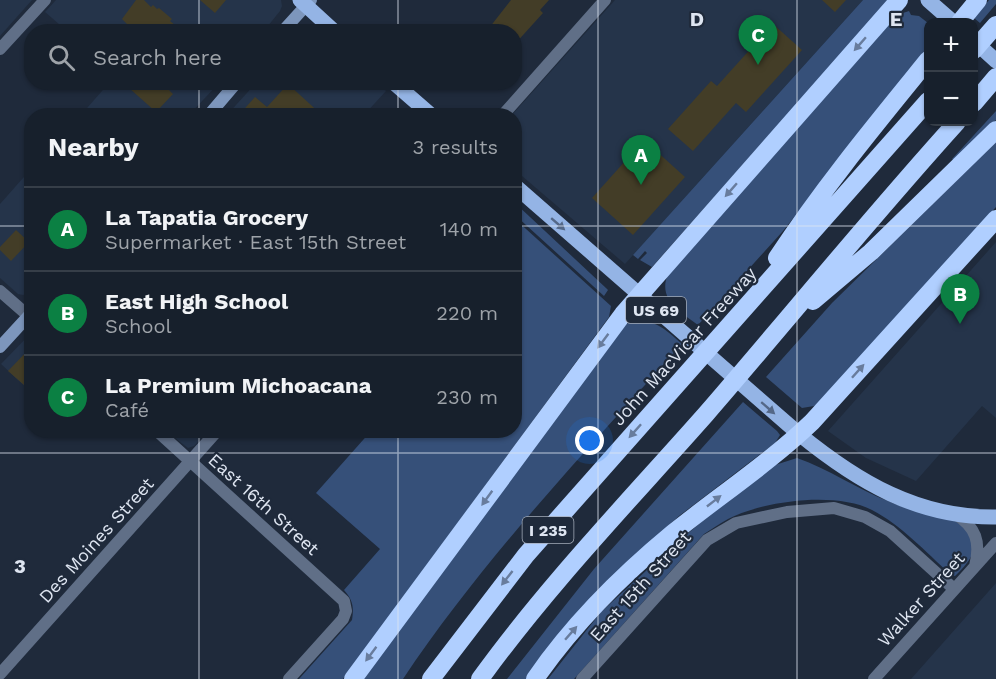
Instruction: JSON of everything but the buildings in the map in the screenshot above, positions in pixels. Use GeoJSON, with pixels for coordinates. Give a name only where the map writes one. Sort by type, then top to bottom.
{"type":"FeatureCollection","features":[{"type":"Feature","properties":{"kind":"highway"},"geometry":{"type":"LineString","coordinates":[[353,679],[639,295],[899,0]]}},
{"type":"Feature","properties":{"kind":"highway"},"geometry":{"type":"LineString","coordinates":[[963,18],[978,0]]}},
{"type":"Feature","properties":{"kind":"highway"},"geometry":{"type":"LineString","coordinates":[[978,45],[996,25]]}},
{"type":"Feature","properties":{"kind":"highway"},"geometry":{"type":"LineString","coordinates":[[742,312],[808,213],[924,65]]}},
{"type":"Feature","properties":{"kind":"highway"},"geometry":{"type":"LineString","coordinates":[[978,98],[996,77]]}},
{"type":"Feature","properties":{"kind":"highway","name":"John MacVicar Freeway"},"geometry":{"type":"LineString","coordinates":[[431,679],[526,555],[924,106]]}},
{"type":"Feature","properties":{"kind":"highway","name":"I 235"},"geometry":{"type":"LineString","coordinates":[[480,679],[551,587],[705,415],[953,126]]}},
{"type":"Feature","properties":{"kind":"highway"},"geometry":{"type":"LineString","coordinates":[[777,331],[871,252],[996,130]]}},
{"type":"Feature","properties":{"kind":"highway"},"geometry":{"type":"LineString","coordinates":[[535,679],[551,656],[593,607],[634,566],[799,434],[996,219]]}},
{"type":"Feature","properties":{"kind":"main road"},"geometry":{"type":"LineString","coordinates":[[288,24],[306,2],[327,24]]}},
{"type":"Feature","properties":{"kind":"main road"},"geometry":{"type":"LineString","coordinates":[[932,4],[948,18]]}},
{"type":"Feature","properties":{"kind":"main road"},"geometry":{"type":"LineString","coordinates":[[978,44],[996,61]]}},
{"type":"Feature","properties":{"kind":"main road"},"geometry":{"type":"LineString","coordinates":[[215,108],[230,90]]}},
{"type":"Feature","properties":{"kind":"main road"},"geometry":{"type":"LineString","coordinates":[[402,90],[423,108]]}},
{"type":"Feature","properties":{"kind":"main road","name":"US 69"},"geometry":{"type":"LineString","coordinates":[[522,192],[799,434],[847,471],[893,497],[923,507],[954,514],[996,517]]}},
{"type":"Feature","properties":{"kind":"main road"},"geometry":{"type":"LineString","coordinates":[[0,347],[24,321]]}},
{"type":"Feature","properties":{"kind":"street"},"geometry":{"type":"LineString","coordinates":[[0,50],[45,0]]}},
{"type":"Feature","properties":{"kind":"street"},"geometry":{"type":"LineString","coordinates":[[509,108],[605,0]]}},
{"type":"Feature","properties":{"kind":"street"},"geometry":{"type":"LineString","coordinates":[[0,291],[24,310]]}},
{"type":"Feature","properties":{"kind":"street","name":"East 16th Street"},"geometry":{"type":"LineString","coordinates":[[164,438],[338,595],[346,606],[343,620],[289,679]]}},
{"type":"Feature","properties":{"kind":"street","name":"Des Moines Street"},"geometry":{"type":"LineString","coordinates":[[0,674],[211,438]]}},
{"type":"Feature","properties":{"kind":"street","name":"East 15th Street"},"geometry":{"type":"LineString","coordinates":[[582,679],[707,540],[736,523],[787,512],[834,508],[858,515],[890,531],[954,589]]}},
{"type":"Feature","properties":{"kind":"street"},"geometry":{"type":"LineString","coordinates":[[954,514],[967,522],[973,530],[978,554],[974,567]]}},
{"type":"Feature","properties":{"kind":"street","name":"Walker Street"},"geometry":{"type":"LineString","coordinates":[[874,679],[996,543]]}},
{"type":"Feature","properties":{"kind":"shaded area"},"geometry":{"type":"Polygon","coordinates":[[[0,0],[32,0],[0,36],[0,0]]]}},
{"type":"Feature","properties":{"kind":"shaded area"},"geometry":{"type":"Polygon","coordinates":[[[56,0],[281,0],[282,6],[269,24],[59,24],[45,12],[56,0]]]}},
{"type":"Feature","properties":{"kind":"shaded area"},"geometry":{"type":"Polygon","coordinates":[[[615,0],[863,0],[625,264],[522,176],[522,108],[518,108],[615,0]]]}},
{"type":"Feature","properties":{"kind":"shaded area"},"geometry":{"type":"Polygon","coordinates":[[[863,0],[889,0],[652,267],[640,260],[647,253],[645,251],[638,259],[633,255],[863,0]]]}},
{"type":"Feature","properties":{"kind":"shaded area"},"geometry":{"type":"Polygon","coordinates":[[[989,0],[996,0],[996,4],[980,23],[978,18],[974,18],[989,0]]]}},
{"type":"Feature","properties":{"kind":"shaded area"},"geometry":{"type":"Polygon","coordinates":[[[909,11],[911,15],[919,16],[924,20],[924,54],[783,231],[698,325],[678,310],[668,298],[665,283],[668,274],[897,15],[909,11]]]}},
{"type":"Feature","properties":{"kind":"shaded area"},"geometry":{"type":"Polygon","coordinates":[[[103,90],[212,90],[196,108],[87,108],[103,90]]]}},
{"type":"Feature","properties":{"kind":"shaded area"},"geometry":{"type":"Polygon","coordinates":[[[250,90],[386,91],[370,108],[233,108],[250,90]]]}},
{"type":"Feature","properties":{"kind":"shaded area"},"geometry":{"type":"Polygon","coordinates":[[[996,111],[996,120],[955,161],[952,159],[996,111]]]}},
{"type":"Feature","properties":{"kind":"shaded area"},"geometry":{"type":"Polygon","coordinates":[[[996,142],[996,207],[819,403],[802,408],[766,377],[832,303],[996,142]]]}},
{"type":"Feature","properties":{"kind":"shaded area"},"geometry":{"type":"Polygon","coordinates":[[[24,177],[23,295],[18,294],[0,278],[0,204],[24,177]]]}},
{"type":"Feature","properties":{"kind":"shaded area"},"geometry":{"type":"Polygon","coordinates":[[[522,210],[608,290],[604,296],[522,221],[522,210]]]}},
{"type":"Feature","properties":{"kind":"shaded area"},"geometry":{"type":"Polygon","coordinates":[[[522,225],[611,306],[609,317],[522,435],[522,225]]]}},
{"type":"Feature","properties":{"kind":"shaded area"},"geometry":{"type":"Polygon","coordinates":[[[996,242],[996,418],[982,406],[916,481],[866,458],[828,431],[996,242]]]}},
{"type":"Feature","properties":{"kind":"shaded area"},"geometry":{"type":"Polygon","coordinates":[[[635,320],[649,322],[660,327],[682,344],[501,548],[434,634],[403,679],[363,679],[626,324],[635,320]]]}},
{"type":"Feature","properties":{"kind":"shaded area"},"geometry":{"type":"Polygon","coordinates":[[[24,340],[24,385],[1,364],[24,340]]]}},
{"type":"Feature","properties":{"kind":"shaded area"},"geometry":{"type":"Polygon","coordinates":[[[743,402],[777,431],[780,435],[775,443],[679,516],[635,556],[528,679],[507,679],[594,569],[743,402]]]}},
{"type":"Feature","properties":{"kind":"shaded area"},"geometry":{"type":"Polygon","coordinates":[[[175,438],[202,438],[194,446],[188,448],[175,438]]]}},
{"type":"Feature","properties":{"kind":"shaded area"},"geometry":{"type":"Polygon","coordinates":[[[365,438],[520,438],[343,679],[299,679],[352,620],[352,604],[344,590],[380,549],[316,493],[365,438]]]}},
{"type":"Feature","properties":{"kind":"shaded area"},"geometry":{"type":"Polygon","coordinates":[[[797,458],[896,504],[957,522],[972,537],[974,546],[969,560],[955,576],[950,574],[893,523],[857,504],[819,500],[760,507],[728,519],[704,534],[574,679],[548,679],[601,612],[671,548],[722,504],[775,465],[797,458]]]}},
{"type":"Feature","properties":{"kind":"shaded area"},"geometry":{"type":"Polygon","coordinates":[[[996,583],[996,679],[911,679],[996,583]]]}},
{"type":"Feature","properties":{"kind":"place","name":"La Premium Michoacana"},"geometry":{"type":"Point","coordinates":[758,65]}},
{"type":"Feature","properties":{"kind":"place","name":"La Tapatia Grocery"},"geometry":{"type":"Point","coordinates":[641,185]}},
{"type":"Feature","properties":{"kind":"place","name":"East High School"},"geometry":{"type":"Point","coordinates":[960,324]}}]}
